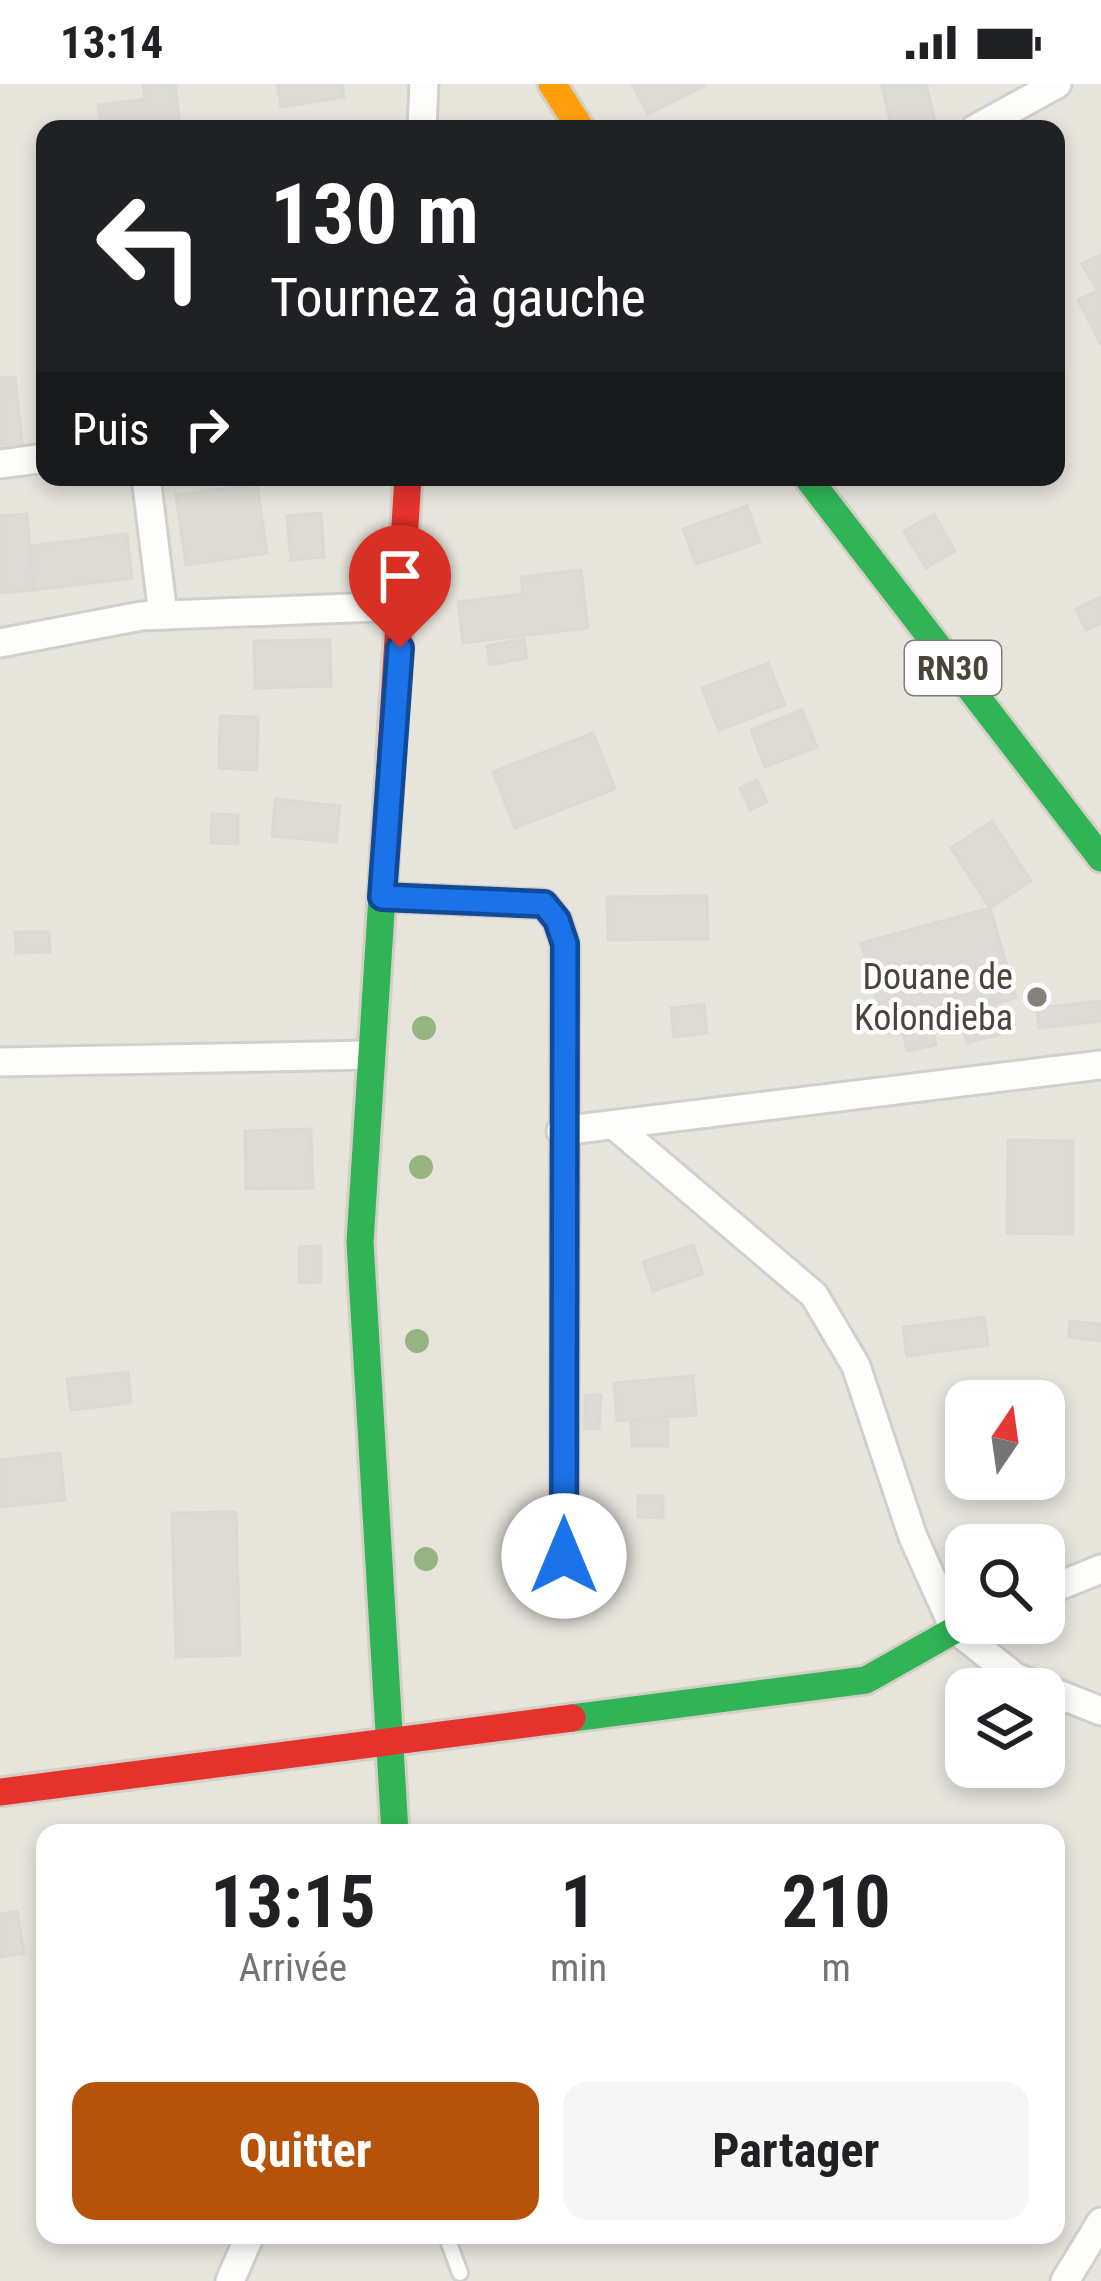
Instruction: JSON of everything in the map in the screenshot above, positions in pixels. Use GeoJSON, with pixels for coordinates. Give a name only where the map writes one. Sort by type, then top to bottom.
{"type":"FeatureCollection","features":[{"type":"Feature","properties":{"kind":"street"},"geometry":{"type":"LineString","coordinates":[[422,120],[424,84]]}},
{"type":"Feature","properties":{"kind":"street"},"geometry":{"type":"LineString","coordinates":[[552,84],[575,120]]}},
{"type":"Feature","properties":{"kind":"street"},"geometry":{"type":"LineString","coordinates":[[991,120],[1057,84]]}},
{"type":"Feature","properties":{"kind":"street"},"geometry":{"type":"LineString","coordinates":[[0,464],[36,459]]}},
{"type":"Feature","properties":{"kind":"street"},"geometry":{"type":"LineString","coordinates":[[147,486],[164,615]]}},
{"type":"Feature","properties":{"kind":"street"},"geometry":{"type":"LineString","coordinates":[[395,1824],[394,1744],[360,1243],[408,486]]}},
{"type":"Feature","properties":{"kind":"street","name":"RN30"},"geometry":{"type":"LineString","coordinates":[[814,486],[1101,858]]}},
{"type":"Feature","properties":{"kind":"street"},"geometry":{"type":"LineString","coordinates":[[0,643],[164,615],[403,606]]}},
{"type":"Feature","properties":{"kind":"street"},"geometry":{"type":"LineString","coordinates":[[382,897],[544,904],[557,920],[565,944],[561,1131],[564,1556]]}},
{"type":"Feature","properties":{"kind":"street"},"geometry":{"type":"LineString","coordinates":[[0,1062],[371,1055]]}},
{"type":"Feature","properties":{"kind":"street"},"geometry":{"type":"LineString","coordinates":[[561,1131],[1101,1065]]}},
{"type":"Feature","properties":{"kind":"street"},"geometry":{"type":"LineString","coordinates":[[614,1125],[814,1295],[856,1366],[913,1537],[945,1596]]}},
{"type":"Feature","properties":{"kind":"street"},"geometry":{"type":"LineString","coordinates":[[1065,1584],[1101,1569]]}},
{"type":"Feature","properties":{"kind":"street"},"geometry":{"type":"LineString","coordinates":[[0,1792],[866,1680],[945,1635]]}},
{"type":"Feature","properties":{"kind":"street"},"geometry":{"type":"LineString","coordinates":[[980,1644],[1015,1677],[1096,1704]]}},
{"type":"Feature","properties":{"kind":"street"},"geometry":{"type":"LineString","coordinates":[[1065,2281],[1101,2222]]}},
{"type":"Feature","properties":{"kind":"street"},"geometry":{"type":"LineString","coordinates":[[230,2281],[246,2244]]}},
{"type":"Feature","properties":{"kind":"lane"},"geometry":{"type":"LineString","coordinates":[[449,2244],[460,2273]]}},
{"type":"Feature","properties":{"kind":"shaded area"},"geometry":{"type":"Polygon","coordinates":[[[0,84],[1101,84],[1101,2281],[0,2281],[0,84]]]}},
{"type":"Feature","properties":{"kind":"building"},"geometry":{"type":"Polygon","coordinates":[[[143,84],[175,84],[180,120],[100,120],[98,105],[145,99],[143,84]]]}},
{"type":"Feature","properties":{"kind":"building"},"geometry":{"type":"Polygon","coordinates":[[[277,84],[342,84],[344,97],[281,107],[277,84]]]}},
{"type":"Feature","properties":{"kind":"building"},"geometry":{"type":"Polygon","coordinates":[[[632,84],[703,84],[704,86],[648,114],[632,84]]]}},
{"type":"Feature","properties":{"kind":"building"},"geometry":{"type":"Polygon","coordinates":[[[926,84],[935,120],[890,120],[882,85],[926,84]]]}},
{"type":"Feature","properties":{"kind":"building"},"geometry":{"type":"Polygon","coordinates":[[[1101,254],[1101,286],[1096,288],[1082,264],[1101,254]]]}},
{"type":"Feature","properties":{"kind":"building"},"geometry":{"type":"Polygon","coordinates":[[[1101,289],[1101,345],[1078,300],[1101,289]]]}},
{"type":"Feature","properties":{"kind":"building"},"geometry":{"type":"Polygon","coordinates":[[[15,377],[22,443],[0,445],[0,378],[15,377]]]}},
{"type":"Feature","properties":{"kind":"building"},"geometry":{"type":"Polygon","coordinates":[[[257,486],[267,553],[186,565],[176,495],[257,486]]]}},
{"type":"Feature","properties":{"kind":"building"},"geometry":{"type":"Polygon","coordinates":[[[747,506],[760,542],[696,564],[683,529],[747,506]]]}},
{"type":"Feature","properties":{"kind":"building"},"geometry":{"type":"Polygon","coordinates":[[[321,513],[324,557],[291,560],[287,516],[321,513]]]}},
{"type":"Feature","properties":{"kind":"building"},"geometry":{"type":"Polygon","coordinates":[[[27,514],[34,590],[0,593],[0,516],[27,514]]]}},
{"type":"Feature","properties":{"kind":"building"},"geometry":{"type":"Polygon","coordinates":[[[934,514],[955,551],[926,568],[904,531],[934,514]]]}},
{"type":"Feature","properties":{"kind":"building"},"geometry":{"type":"Polygon","coordinates":[[[127,534],[132,578],[34,590],[30,546],[127,534]]]}},
{"type":"Feature","properties":{"kind":"building"},"geometry":{"type":"Polygon","coordinates":[[[581,570],[588,628],[463,643],[458,602],[523,594],[521,577],[581,570]]]}},
{"type":"Feature","properties":{"kind":"building"},"geometry":{"type":"Polygon","coordinates":[[[1101,597],[1101,623],[1086,630],[1076,609],[1101,597]]]}},
{"type":"Feature","properties":{"kind":"building"},"geometry":{"type":"Polygon","coordinates":[[[524,639],[527,658],[490,665],[487,646],[524,639]]]}},
{"type":"Feature","properties":{"kind":"building"},"geometry":{"type":"Polygon","coordinates":[[[330,640],[331,686],[255,688],[254,641],[330,640]]]}},
{"type":"Feature","properties":{"kind":"building"},"geometry":{"type":"Polygon","coordinates":[[[768,663],[785,705],[719,730],[702,688],[768,663]]]}},
{"type":"Feature","properties":{"kind":"building"},"geometry":{"type":"Polygon","coordinates":[[[802,710],[817,747],[765,767],[751,730],[802,710]]]}},
{"type":"Feature","properties":{"kind":"building"},"geometry":{"type":"Polygon","coordinates":[[[220,716],[258,717],[257,770],[219,768],[220,716]]]}},
{"type":"Feature","properties":{"kind":"building"},"geometry":{"type":"Polygon","coordinates":[[[593,733],[615,789],[515,828],[493,772],[593,733]]]}},
{"type":"Feature","properties":{"kind":"building"},"geometry":{"type":"Polygon","coordinates":[[[757,780],[767,802],[750,810],[740,788],[757,780]]]}},
{"type":"Feature","properties":{"kind":"building"},"geometry":{"type":"Polygon","coordinates":[[[275,799],[340,806],[336,842],[272,836],[275,799]]]}},
{"type":"Feature","properties":{"kind":"building"},"geometry":{"type":"Polygon","coordinates":[[[212,814],[238,815],[238,844],[211,843],[212,814]]]}},
{"type":"Feature","properties":{"kind":"building"},"geometry":{"type":"Polygon","coordinates":[[[992,821],[1031,881],[990,908],[951,848],[992,821]]]}},
{"type":"Feature","properties":{"kind":"building"},"geometry":{"type":"Polygon","coordinates":[[[707,896],[708,939],[608,940],[607,897],[707,896]]]}},
{"type":"Feature","properties":{"kind":"building"},"geometry":{"type":"Polygon","coordinates":[[[990,908],[1016,998],[887,1033],[861,943],[990,908]]]}},
{"type":"Feature","properties":{"kind":"building"},"geometry":{"type":"Polygon","coordinates":[[[15,932],[49,932],[50,952],[16,953],[15,932]]]}},
{"type":"Feature","properties":{"kind":"building"},"geometry":{"type":"Polygon","coordinates":[[[1101,1001],[1101,1021],[1039,1028],[1037,1008],[1101,1001]]]}},
{"type":"Feature","properties":{"kind":"building"},"geometry":{"type":"Polygon","coordinates":[[[704,1004],[707,1033],[674,1037],[671,1008],[704,1004]]]}},
{"type":"Feature","properties":{"kind":"building"},"geometry":{"type":"Polygon","coordinates":[[[994,1005],[1001,1034],[967,1043],[960,1013],[994,1005]]]}},
{"type":"Feature","properties":{"kind":"building"},"geometry":{"type":"Polygon","coordinates":[[[931,1025],[936,1045],[907,1051],[903,1032],[931,1025]]]}},
{"type":"Feature","properties":{"kind":"building"},"geometry":{"type":"Polygon","coordinates":[[[311,1129],[313,1188],[246,1189],[245,1131],[311,1129]]]}},
{"type":"Feature","properties":{"kind":"building"},"geometry":{"type":"Polygon","coordinates":[[[1008,1140],[1073,1141],[1073,1234],[1007,1233],[1008,1140]]]}},
{"type":"Feature","properties":{"kind":"building"},"geometry":{"type":"Polygon","coordinates":[[[693,1245],[703,1274],[653,1291],[643,1262],[693,1245]]]}},
{"type":"Feature","properties":{"kind":"building"},"geometry":{"type":"Polygon","coordinates":[[[321,1246],[321,1282],[299,1283],[299,1247],[321,1246]]]}},
{"type":"Feature","properties":{"kind":"building"},"geometry":{"type":"Polygon","coordinates":[[[984,1317],[988,1345],[907,1356],[903,1327],[984,1317]]]}},
{"type":"Feature","properties":{"kind":"building"},"geometry":{"type":"Polygon","coordinates":[[[1070,1321],[1101,1324],[1101,1341],[1069,1337],[1070,1321]]]}},
{"type":"Feature","properties":{"kind":"building"},"geometry":{"type":"Polygon","coordinates":[[[128,1372],[131,1403],[71,1410],[67,1379],[128,1372]]]}},
{"type":"Feature","properties":{"kind":"building"},"geometry":{"type":"Polygon","coordinates":[[[693,1376],[696,1415],[617,1421],[614,1383],[693,1376]]]}},
{"type":"Feature","properties":{"kind":"building"},"geometry":{"type":"Polygon","coordinates":[[[585,1395],[601,1395],[599,1429],[584,1429],[585,1395]]]}},
{"type":"Feature","properties":{"kind":"building"},"geometry":{"type":"Polygon","coordinates":[[[631,1421],[668,1421],[668,1446],[632,1446],[631,1421]]]}},
{"type":"Feature","properties":{"kind":"building"},"geometry":{"type":"Polygon","coordinates":[[[60,1453],[65,1500],[0,1507],[0,1460],[60,1453]]]}},
{"type":"Feature","properties":{"kind":"building"},"geometry":{"type":"Polygon","coordinates":[[[638,1496],[663,1496],[663,1518],[638,1517],[638,1496]]]}},
{"type":"Feature","properties":{"kind":"building"},"geometry":{"type":"Polygon","coordinates":[[[236,1512],[240,1655],[176,1657],[172,1513],[236,1512]]]}},
{"type":"Feature","properties":{"kind":"building"},"geometry":{"type":"Polygon","coordinates":[[[17,1911],[24,1953],[0,1957],[0,1914],[17,1911]]]}},
{"type":"Feature","properties":{"kind":"traffic: fast"},"geometry":{"type":"LineString","coordinates":[[814,486],[1101,858]]}},
{"type":"Feature","properties":{"kind":"traffic: fast"},"geometry":{"type":"LineString","coordinates":[[385,849],[360,1242],[394,1824]]}},
{"type":"Feature","properties":{"kind":"traffic: fast"},"geometry":{"type":"LineString","coordinates":[[572,1718],[866,1680],[945,1635]]}},
{"type":"Feature","properties":{"kind":"traffic: slow"},"geometry":{"type":"LineString","coordinates":[[552,84],[575,120]]}},
{"type":"Feature","properties":{"kind":"traffic: jam"},"geometry":{"type":"LineString","coordinates":[[385,849],[407,486]]}},
{"type":"Feature","properties":{"kind":"traffic: jam"},"geometry":{"type":"LineString","coordinates":[[0,1792],[572,1718]]}},
{"type":"Feature","properties":{"kind":"place","name":"Douane de Kolondieba"},"geometry":{"type":"Point","coordinates":[1037,997]}},
{"type":"Feature","properties":{"kind":"route"},"geometry":{"type":"LineString","coordinates":[[400,648],[382,897],[544,904],[557,920],[565,944],[561,1131],[564,1556]]}}]}
